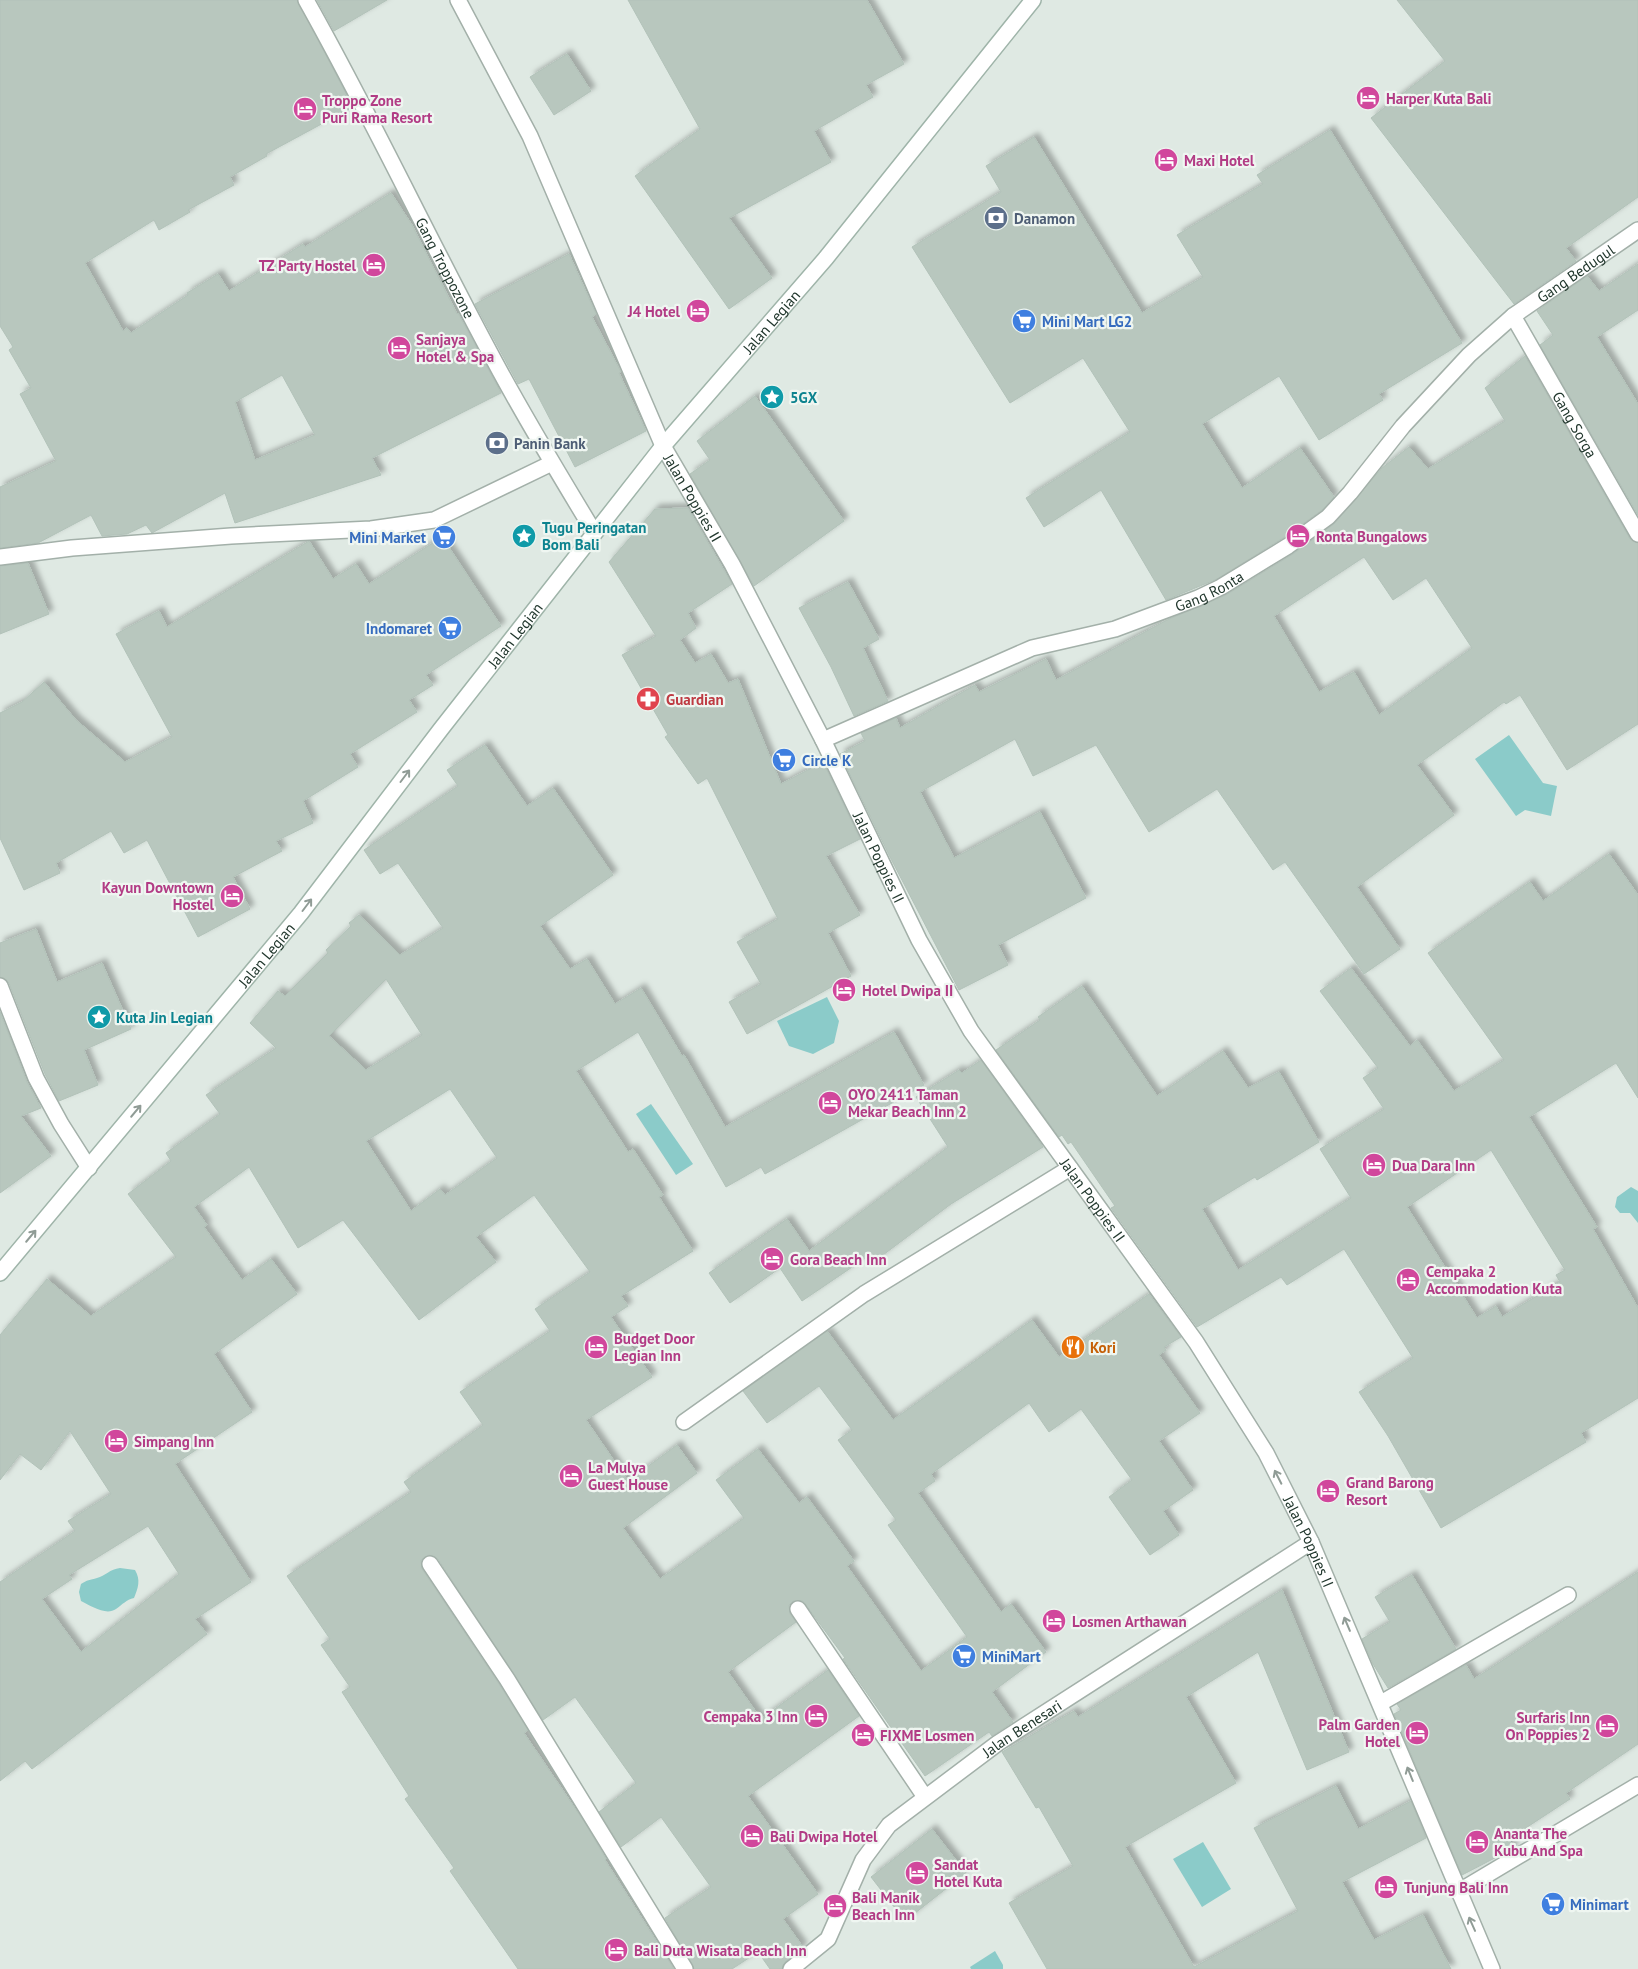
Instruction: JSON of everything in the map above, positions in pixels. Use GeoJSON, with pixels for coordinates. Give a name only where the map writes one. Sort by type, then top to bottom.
{"type":"FeatureCollection","features":[{"type":"Feature","properties":{"kind":"street","name":"Gang Troppozone"},"geometry":{"type":"LineString","coordinates":[[306,0],[351,80],[490,353],[552,464],[594,532]]}},
{"type":"Feature","properties":{"kind":"street","name":"Jalan Poppies II"},"geometry":{"type":"LineString","coordinates":[[458,0],[530,136],[663,446],[732,564],[823,740],[919,940],[971,1031],[1196,1342],[1266,1454],[1311,1542],[1381,1703],[1458,1892],[1492,1969]]}},
{"type":"Feature","properties":{"kind":"street","name":"Jalan Legian"},"geometry":{"type":"LineString","coordinates":[[0,1273],[301,913],[594,532],[663,446],[826,258],[1033,0]]}},
{"type":"Feature","properties":{"kind":"street","name":"Gang Bedugul"},"geometry":{"type":"LineString","coordinates":[[1513,316],[1638,230]]}},
{"type":"Feature","properties":{"kind":"street","name":"Gang Sorga"},"geometry":{"type":"LineString","coordinates":[[1513,316],[1638,534]]}},
{"type":"Feature","properties":{"kind":"street","name":"Gang Ronta"},"geometry":{"type":"LineString","coordinates":[[823,740],[1032,648],[1115,629],[1198,598],[1254,567],[1328,517],[1350,493],[1403,426],[1469,355],[1513,316]]}},
{"type":"Feature","properties":{"kind":"street"},"geometry":{"type":"LineString","coordinates":[[0,557],[72,548],[231,536],[371,529],[434,520],[552,464]]}},
{"type":"Feature","properties":{"kind":"street"},"geometry":{"type":"LineString","coordinates":[[0,986],[36,1078],[61,1124],[89,1168]]}},
{"type":"Feature","properties":{"kind":"street"},"geometry":{"type":"LineString","coordinates":[[684,1422],[864,1294],[1070,1168]]}},
{"type":"Feature","properties":{"kind":"street","name":"Jalan Benesari"},"geometry":{"type":"LineString","coordinates":[[791,1969],[828,1939],[862,1860],[889,1825],[924,1797],[998,1744],[1311,1542]]}},
{"type":"Feature","properties":{"kind":"street"},"geometry":{"type":"LineString","coordinates":[[430,1564],[507,1679],[685,1969]]}},
{"type":"Feature","properties":{"kind":"street"},"geometry":{"type":"LineString","coordinates":[[1381,1703],[1568,1595]]}},
{"type":"Feature","properties":{"kind":"street"},"geometry":{"type":"LineString","coordinates":[[798,1608],[924,1797]]}},
{"type":"Feature","properties":{"kind":"street"},"geometry":{"type":"LineString","coordinates":[[1458,1892],[1638,1785]]}},
{"type":"Feature","properties":{"kind":"water"},"geometry":{"type":"Polygon","coordinates":[[[1509,735],[1543,783],[1557,786],[1551,816],[1525,810],[1516,816],[1475,759],[1509,735]]]}},
{"type":"Feature","properties":{"kind":"water"},"geometry":{"type":"Polygon","coordinates":[[[827,997],[839,1021],[834,1043],[813,1054],[789,1046],[777,1021],[827,997]]]}},
{"type":"Feature","properties":{"kind":"water"},"geometry":{"type":"Polygon","coordinates":[[[651,1104],[693,1164],[676,1175],[636,1114],[651,1104]]]}},
{"type":"Feature","properties":{"kind":"water"},"geometry":{"type":"Polygon","coordinates":[[[1631,1187],[1638,1191],[1638,1223],[1630,1213],[1620,1213],[1615,1207],[1617,1197],[1631,1187]]]}},
{"type":"Feature","properties":{"kind":"water"},"geometry":{"type":"Polygon","coordinates":[[[120,1568],[135,1570],[137,1574],[138,1584],[134,1598],[112,1611],[98,1610],[81,1601],[79,1592],[81,1584],[120,1568]]]}},
{"type":"Feature","properties":{"kind":"water"},"geometry":{"type":"Polygon","coordinates":[[[1203,1842],[1231,1889],[1202,1907],[1173,1859],[1203,1842]]]}},
{"type":"Feature","properties":{"kind":"water"},"geometry":{"type":"Polygon","coordinates":[[[995,1951],[1003,1965],[1003,1969],[971,1969],[970,1967],[995,1951]]]}},
{"type":"Feature","properties":{"kind":"building"},"geometry":{"type":"Polygon","coordinates":[[[0,0],[297,0],[353,107],[266,154],[267,156],[230,177],[234,185],[188,210],[190,212],[159,230],[154,220],[85,263],[123,331],[127,328],[131,333],[188,295],[187,293],[218,274],[229,291],[303,244],[305,247],[391,193],[412,225],[457,314],[501,393],[372,458],[381,475],[235,523],[225,493],[152,533],[146,525],[127,534],[102,536],[91,515],[38,543],[0,548],[0,487],[56,461],[20,394],[31,388],[9,350],[13,347],[0,326],[0,0]],[[282,375],[235,402],[255,460],[315,435],[282,375]]]}},
{"type":"Feature","properties":{"kind":"building"},"geometry":{"type":"Polygon","coordinates":[[[317,0],[387,0],[334,31],[317,0]]]}},
{"type":"Feature","properties":{"kind":"building"},"geometry":{"type":"Polygon","coordinates":[[[628,0],[867,0],[904,64],[866,85],[873,97],[814,131],[831,162],[729,218],[772,278],[729,309],[635,176],[700,129],[628,0]]]}},
{"type":"Feature","properties":{"kind":"building"},"geometry":{"type":"Polygon","coordinates":[[[1397,0],[1638,0],[1638,197],[1566,248],[1576,261],[1514,304],[1371,118],[1445,61],[1397,0]]]}},
{"type":"Feature","properties":{"kind":"building"},"geometry":{"type":"Polygon","coordinates":[[[567,54],[591,91],[554,115],[530,77],[567,54]]]}},
{"type":"Feature","properties":{"kind":"building"},"geometry":{"type":"Polygon","coordinates":[[[1330,130],[1462,343],[1379,394],[1383,400],[1319,440],[1279,376],[1202,424],[1242,488],[1300,448],[1334,497],[1322,510],[1283,538],[1217,579],[1166,600],[1101,490],[1044,527],[1026,498],[1130,432],[1083,358],[1010,403],[912,247],[1001,192],[986,166],[1034,137],[1142,313],[1203,277],[1177,235],[1263,184],[1257,175],[1330,130]]]}},
{"type":"Feature","properties":{"kind":"building"},"geometry":{"type":"Polygon","coordinates":[[[569,254],[596,314],[592,317],[621,372],[619,373],[646,431],[575,467],[529,379],[518,384],[475,304],[569,254]]]}},
{"type":"Feature","properties":{"kind":"building"},"geometry":{"type":"Polygon","coordinates":[[[1638,264],[1638,310],[1597,337],[1638,404],[1638,515],[1540,345],[1553,335],[1537,311],[1587,276],[1599,291],[1638,264]]]}},
{"type":"Feature","properties":{"kind":"building"},"geometry":{"type":"Polygon","coordinates":[[[1525,356],[1630,539],[1638,543],[1638,724],[1567,770],[1520,695],[1506,704],[1504,702],[1417,765],[1454,815],[1357,887],[1400,949],[1364,974],[1285,862],[1273,870],[1217,789],[1149,832],[1096,745],[1033,776],[1015,739],[920,792],[954,858],[1040,812],[1086,898],[998,945],[1008,965],[959,990],[890,857],[840,754],[865,741],[861,733],[896,718],[900,728],[975,685],[979,692],[1046,659],[1056,680],[1167,620],[1226,595],[1293,554],[1334,524],[1382,468],[1409,447],[1428,469],[1505,421],[1485,388],[1525,356]],[[1364,557],[1274,616],[1319,692],[1354,672],[1379,715],[1472,648],[1426,578],[1393,600],[1364,557]]]}},
{"type":"Feature","properties":{"kind":"building"},"geometry":{"type":"Polygon","coordinates":[[[755,396],[844,521],[754,586],[690,474],[710,460],[697,441],[755,396]]]}},
{"type":"Feature","properties":{"kind":"building"},"geometry":{"type":"Polygon","coordinates":[[[688,508],[732,584],[688,613],[696,628],[680,640],[695,663],[711,654],[728,683],[738,679],[781,784],[823,762],[860,839],[826,856],[860,915],[828,933],[851,976],[747,1034],[729,1002],[761,984],[737,942],[778,919],[707,778],[698,784],[665,737],[668,735],[622,655],[656,636],[609,562],[655,509],[688,508]]]}},
{"type":"Feature","properties":{"kind":"building"},"geometry":{"type":"Polygon","coordinates":[[[442,537],[501,626],[426,675],[433,685],[409,700],[417,712],[350,754],[358,767],[303,801],[313,823],[276,841],[282,851],[233,877],[250,909],[198,937],[147,840],[124,853],[111,831],[56,863],[60,873],[24,890],[0,838],[0,713],[22,702],[44,682],[76,720],[125,762],[172,737],[116,634],[159,611],[167,627],[309,541],[333,579],[356,564],[369,584],[442,537]]]}},
{"type":"Feature","properties":{"kind":"building"},"geometry":{"type":"Polygon","coordinates":[[[28,563],[49,614],[0,634],[0,566],[28,563]]]}},
{"type":"Feature","properties":{"kind":"building"},"geometry":{"type":"Polygon","coordinates":[[[848,582],[879,639],[863,648],[888,701],[854,716],[831,667],[799,608],[848,582]]]}},
{"type":"Feature","properties":{"kind":"building"},"geometry":{"type":"Polygon","coordinates":[[[485,745],[527,806],[553,788],[613,875],[540,926],[570,969],[587,959],[615,1004],[641,988],[682,1056],[684,1055],[725,1127],[894,1032],[924,1085],[765,1174],[761,1167],[726,1187],[638,1032],[576,1071],[628,1152],[633,1149],[663,1195],[659,1197],[693,1251],[621,1296],[628,1306],[611,1317],[652,1377],[586,1420],[628,1481],[677,1445],[697,1473],[623,1528],[660,1579],[744,1518],[716,1480],[758,1449],[799,1503],[807,1497],[854,1561],[847,1566],[921,1671],[967,1637],[888,1525],[896,1520],[838,1440],[852,1430],[819,1386],[767,1423],[743,1391],[827,1331],[893,1420],[1032,1320],[1059,1357],[1149,1294],[1181,1337],[1164,1347],[1166,1350],[1159,1355],[1200,1413],[1159,1441],[1193,1490],[1163,1511],[1179,1535],[1150,1555],[1109,1497],[1132,1480],[1081,1409],[1049,1432],[1029,1403],[931,1474],[935,1481],[918,1493],[1001,1612],[1011,1604],[1046,1652],[992,1692],[1013,1722],[992,1736],[989,1732],[925,1776],[843,1659],[845,1658],[803,1601],[793,1601],[789,1605],[790,1614],[796,1622],[728,1672],[761,1719],[828,1670],[859,1716],[748,1796],[818,1894],[783,1919],[803,1947],[785,1962],[782,1969],[770,1969],[758,1952],[732,1969],[694,1969],[665,1918],[711,1887],[661,1817],[621,1847],[599,1812],[636,1783],[575,1697],[543,1720],[438,1559],[429,1555],[421,1560],[422,1569],[528,1730],[524,1733],[585,1823],[605,1860],[674,1969],[518,1969],[450,1871],[454,1868],[405,1799],[409,1796],[342,1692],[350,1687],[321,1645],[330,1639],[287,1576],[411,1492],[404,1482],[483,1425],[460,1392],[550,1331],[535,1309],[590,1272],[534,1195],[476,1237],[496,1262],[419,1320],[343,1220],[298,1248],[249,1167],[194,1207],[207,1225],[204,1227],[242,1280],[271,1259],[297,1294],[214,1354],[252,1412],[175,1464],[251,1582],[195,1619],[207,1634],[32,1769],[25,1761],[0,1781],[0,1582],[75,1531],[68,1521],[111,1494],[70,1431],[41,1470],[20,1454],[0,1480],[0,1335],[47,1279],[91,1316],[176,1257],[128,1194],[171,1161],[166,1153],[220,1114],[206,1095],[276,1048],[250,1023],[278,991],[285,996],[328,953],[326,950],[351,926],[349,923],[359,915],[400,955],[443,928],[398,863],[380,874],[364,850],[458,786],[447,770],[485,745]],[[386,979],[329,1036],[366,1070],[422,1035],[386,979]],[[450,1089],[366,1141],[411,1211],[440,1189],[445,1195],[497,1158],[450,1089]],[[148,1526],[69,1575],[72,1579],[42,1599],[81,1652],[179,1574],[148,1526]]]}},
{"type":"Feature","properties":{"kind":"building"},"geometry":{"type":"Polygon","coordinates":[[[1609,854],[1638,895],[1638,1098],[1616,1063],[1529,1117],[1597,1227],[1593,1229],[1638,1308],[1638,1398],[1581,1433],[1586,1442],[1441,1528],[1388,1436],[1359,1392],[1413,1358],[1344,1249],[1287,1285],[1281,1277],[1197,1327],[1111,1208],[1115,1206],[1071,1142],[1068,1144],[1062,1135],[1059,1137],[996,1050],[1040,1020],[1038,1017],[1082,986],[1157,1096],[1223,1051],[1248,1088],[1279,1072],[1319,1142],[1257,1180],[1255,1177],[1202,1209],[1238,1270],[1351,1198],[1320,1149],[1384,1109],[1363,1078],[1378,1068],[1320,991],[1351,968],[1410,1046],[1417,1040],[1454,1091],[1504,1060],[1428,953],[1530,882],[1543,901],[1609,854]],[[1491,1150],[1407,1207],[1477,1318],[1496,1306],[1502,1317],[1560,1282],[1556,1275],[1565,1270],[1491,1150]]]}},
{"type":"Feature","properties":{"kind":"building"},"geometry":{"type":"Polygon","coordinates":[[[36,929],[57,982],[102,963],[131,1029],[84,1050],[98,1085],[59,1101],[45,1074],[9,983],[0,977],[0,943],[36,929]]]}},
{"type":"Feature","properties":{"kind":"building"},"geometry":{"type":"Polygon","coordinates":[[[0,1012],[27,1082],[41,1108],[21,1116],[51,1156],[0,1193],[0,1012]]]}},
{"type":"Feature","properties":{"kind":"building"},"geometry":{"type":"Polygon","coordinates":[[[981,1060],[1043,1147],[951,1204],[875,1261],[870,1255],[802,1301],[780,1268],[730,1303],[709,1273],[787,1219],[809,1251],[948,1147],[916,1097],[959,1070],[962,1073],[981,1060]]]}},
{"type":"Feature","properties":{"kind":"building"},"geometry":{"type":"Polygon","coordinates":[[[1638,1572],[1638,1744],[1566,1793],[1570,1799],[1509,1839],[1514,1848],[1462,1875],[1394,1714],[1401,1710],[1397,1704],[1466,1665],[1474,1679],[1638,1572]]]}},
{"type":"Feature","properties":{"kind":"building"},"geometry":{"type":"Polygon","coordinates":[[[1412,1575],[1456,1649],[1388,1688],[1373,1664],[1362,1639],[1390,1622],[1375,1597],[1412,1575]]]}},
{"type":"Feature","properties":{"kind":"building"},"geometry":{"type":"Polygon","coordinates":[[[1282,1590],[1349,1752],[1307,1770],[1258,1652],[1186,1697],[1236,1783],[1125,1847],[1194,1967],[1298,1911],[1254,1828],[1336,1786],[1358,1829],[1411,1801],[1426,1838],[1342,1882],[1374,1940],[1423,1915],[1451,1969],[1047,1969],[1009,1903],[1073,1866],[1039,1807],[1036,1808],[1002,1752],[1074,1711],[1078,1717],[1282,1590]]]}},
{"type":"Feature","properties":{"kind":"building"},"geometry":{"type":"Polygon","coordinates":[[[932,1829],[966,1873],[905,1921],[871,1877],[932,1829]]]}},
{"type":"Feature","properties":{"kind":"place","name":"Harper Kuta Bali"},"geometry":{"type":"Point","coordinates":[1368,98]}},
{"type":"Feature","properties":{"kind":"place","name":"Troppo Zone Puri Rama Resort"},"geometry":{"type":"Point","coordinates":[305,109]}},
{"type":"Feature","properties":{"kind":"place","name":"Maxi Hotel"},"geometry":{"type":"Point","coordinates":[1166,160]}},
{"type":"Feature","properties":{"kind":"place","name":"Danamon"},"geometry":{"type":"Point","coordinates":[996,218]}},
{"type":"Feature","properties":{"kind":"place","name":"TZ Party Hostel"},"geometry":{"type":"Point","coordinates":[374,265]}},
{"type":"Feature","properties":{"kind":"place","name":"J4 Hotel"},"geometry":{"type":"Point","coordinates":[698,311]}},
{"type":"Feature","properties":{"kind":"place","name":"Mini Mart LG2"},"geometry":{"type":"Point","coordinates":[1024,321]}},
{"type":"Feature","properties":{"kind":"place","name":"Sanjaya Hotel & Spa"},"geometry":{"type":"Point","coordinates":[399,348]}},
{"type":"Feature","properties":{"kind":"place","name":"5GX"},"geometry":{"type":"Point","coordinates":[772,397]}},
{"type":"Feature","properties":{"kind":"place","name":"Panin Bank"},"geometry":{"type":"Point","coordinates":[497,443]}},
{"type":"Feature","properties":{"kind":"place","name":"Tugu Peringatan Bom Bali"},"geometry":{"type":"Point","coordinates":[524,536]}},
{"type":"Feature","properties":{"kind":"place","name":"Ronta Bungalows"},"geometry":{"type":"Point","coordinates":[1298,536]}},
{"type":"Feature","properties":{"kind":"place","name":"Mini Market"},"geometry":{"type":"Point","coordinates":[444,537]}},
{"type":"Feature","properties":{"kind":"place","name":"Indomaret"},"geometry":{"type":"Point","coordinates":[450,628]}},
{"type":"Feature","properties":{"kind":"place","name":"Guardian"},"geometry":{"type":"Point","coordinates":[648,699]}},
{"type":"Feature","properties":{"kind":"place","name":"Circle K"},"geometry":{"type":"Point","coordinates":[784,760]}},
{"type":"Feature","properties":{"kind":"place","name":"Kayun Downtown Hostel"},"geometry":{"type":"Point","coordinates":[232,896]}},
{"type":"Feature","properties":{"kind":"place","name":"Hotel Dwipa II"},"geometry":{"type":"Point","coordinates":[844,990]}},
{"type":"Feature","properties":{"kind":"place","name":"Kuta Jin Legian"},"geometry":{"type":"Point","coordinates":[99,1017]}},
{"type":"Feature","properties":{"kind":"place","name":"OYO 2411 Taman Mekar Beach Inn 2"},"geometry":{"type":"Point","coordinates":[830,1103]}},
{"type":"Feature","properties":{"kind":"place","name":"Dua Dara Inn"},"geometry":{"type":"Point","coordinates":[1374,1165]}},
{"type":"Feature","properties":{"kind":"place","name":"Gora Beach Inn"},"geometry":{"type":"Point","coordinates":[772,1259]}},
{"type":"Feature","properties":{"kind":"place","name":"Cempaka 2 Accommodation Kuta"},"geometry":{"type":"Point","coordinates":[1408,1280]}},
{"type":"Feature","properties":{"kind":"place","name":"Budget Door Legian Inn"},"geometry":{"type":"Point","coordinates":[596,1347]}},
{"type":"Feature","properties":{"kind":"place","name":"Kori"},"geometry":{"type":"Point","coordinates":[1073,1347]}},
{"type":"Feature","properties":{"kind":"place","name":"Simpang Inn"},"geometry":{"type":"Point","coordinates":[116,1441]}},
{"type":"Feature","properties":{"kind":"place","name":"La Mulya Guest House"},"geometry":{"type":"Point","coordinates":[571,1476]}},
{"type":"Feature","properties":{"kind":"place","name":"Grand Barong Resort"},"geometry":{"type":"Point","coordinates":[1328,1491]}},
{"type":"Feature","properties":{"kind":"place","name":"Losmen Arthawan"},"geometry":{"type":"Point","coordinates":[1054,1621]}},
{"type":"Feature","properties":{"kind":"place","name":"MiniMart"},"geometry":{"type":"Point","coordinates":[964,1656]}},
{"type":"Feature","properties":{"kind":"place","name":"Cempaka 3 Inn"},"geometry":{"type":"Point","coordinates":[816,1716]}},
{"type":"Feature","properties":{"kind":"place","name":"Surfaris Inn On Poppies 2"},"geometry":{"type":"Point","coordinates":[1607,1726]}},
{"type":"Feature","properties":{"kind":"place","name":"Palm Garden Hotel"},"geometry":{"type":"Point","coordinates":[1417,1733]}},
{"type":"Feature","properties":{"kind":"place","name":"FIXME Losmen"},"geometry":{"type":"Point","coordinates":[863,1735]}},
{"type":"Feature","properties":{"kind":"place","name":"Bali Dwipa Hotel"},"geometry":{"type":"Point","coordinates":[752,1836]}},
{"type":"Feature","properties":{"kind":"place","name":"Ananta The Kubu And Spa"},"geometry":{"type":"Point","coordinates":[1477,1842]}},
{"type":"Feature","properties":{"kind":"place","name":"Sandat Hotel Kuta"},"geometry":{"type":"Point","coordinates":[917,1873]}},
{"type":"Feature","properties":{"kind":"place","name":"Tunjung Bali Inn"},"geometry":{"type":"Point","coordinates":[1386,1887]}},
{"type":"Feature","properties":{"kind":"place","name":"Minimart"},"geometry":{"type":"Point","coordinates":[1553,1904]}},
{"type":"Feature","properties":{"kind":"place","name":"Bali Manik Beach Inn"},"geometry":{"type":"Point","coordinates":[835,1906]}},
{"type":"Feature","properties":{"kind":"place","name":"Bali Duta Wisata Beach Inn"},"geometry":{"type":"Point","coordinates":[616,1950]}}]}
